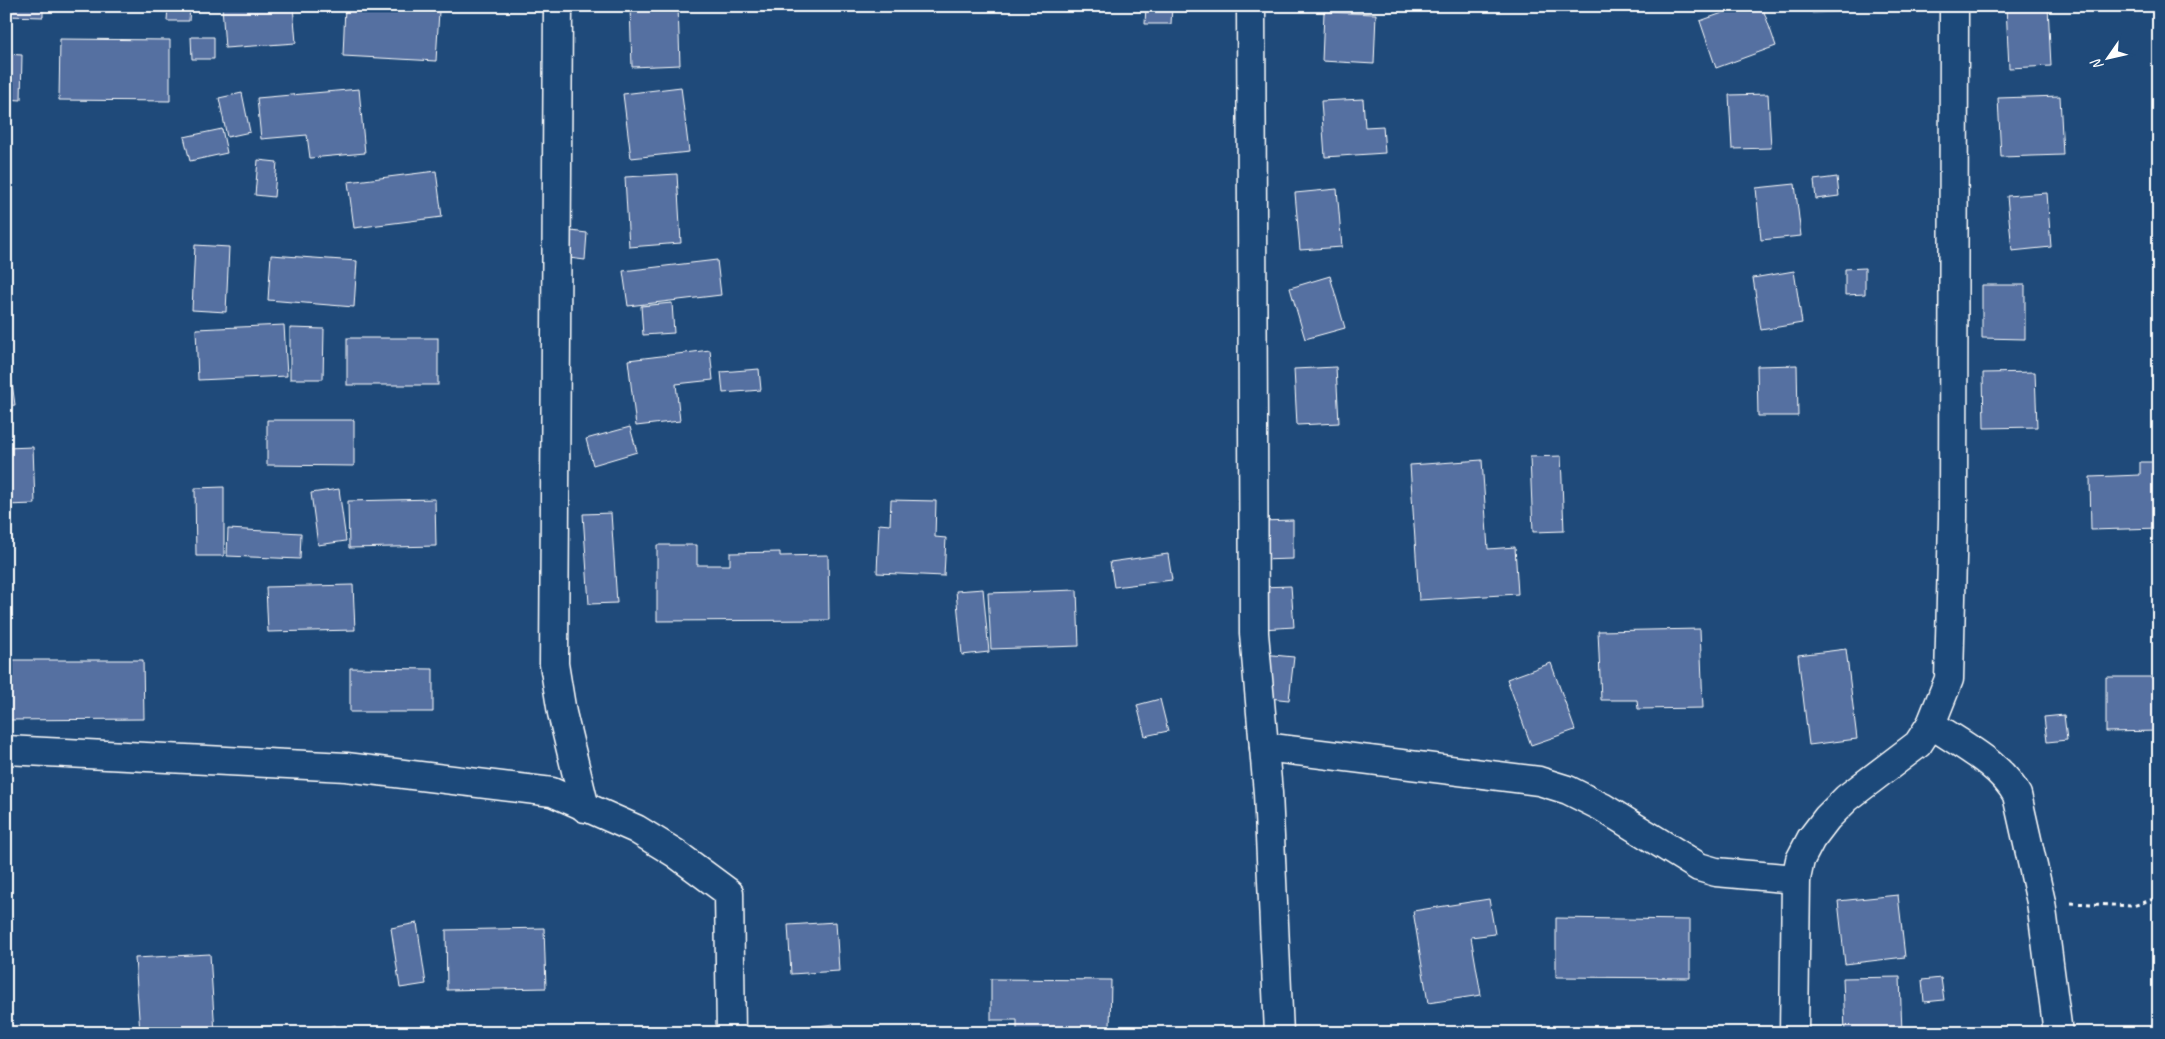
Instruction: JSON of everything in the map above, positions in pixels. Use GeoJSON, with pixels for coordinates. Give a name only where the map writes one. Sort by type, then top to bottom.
{"type":"FeatureCollection","features":[{"type":"Feature","properties":{"kind":"street"},"geometry":{"type":"LineString","coordinates":[[558,6],[554,664],[562,713],[585,808]]}},
{"type":"Feature","properties":{"kind":"street"},"geometry":{"type":"LineString","coordinates":[[1251,6],[1254,633],[1268,793],[1279,1033]]}},
{"type":"Feature","properties":{"kind":"street"},"geometry":{"type":"LineString","coordinates":[[1794,1033],[1796,879],[1800,860],[1811,838],[1847,798],[1918,744],[1931,724],[1949,679],[1953,518],[1954,6]]}},
{"type":"Feature","properties":{"kind":"street"},"geometry":{"type":"LineString","coordinates":[[1931,724],[1996,768],[2011,783],[2020,804],[2042,902],[2058,1033]]}},
{"type":"Feature","properties":{"kind":"street"},"geometry":{"type":"LineString","coordinates":[[1264,747],[1539,781],[1568,790],[1602,807],[1700,867],[1716,872],[1796,879]]}},
{"type":"Feature","properties":{"kind":"street"},"geometry":{"type":"LineString","coordinates":[[6,750],[346,767],[552,792],[636,829],[675,853],[729,893],[731,1033]]}},
{"type":"Feature","properties":{"kind":"path"},"geometry":{"type":"LineString","coordinates":[[2042,902],[2133,906],[2159,897]]}},
{"type":"Feature","properties":{"kind":"building"},"geometry":{"type":"Polygon","coordinates":[[[6,6],[43,6],[43,17],[6,16],[6,6]]]}},
{"type":"Feature","properties":{"kind":"building"},"geometry":{"type":"Polygon","coordinates":[[[168,6],[190,6],[189,21],[167,21],[168,6]]]}},
{"type":"Feature","properties":{"kind":"building"},"geometry":{"type":"Polygon","coordinates":[[[222,6],[293,6],[296,43],[225,48],[222,6]]]}},
{"type":"Feature","properties":{"kind":"building"},"geometry":{"type":"Polygon","coordinates":[[[345,6],[439,11],[436,61],[343,56],[345,6]]]}},
{"type":"Feature","properties":{"kind":"building"},"geometry":{"type":"Polygon","coordinates":[[[630,6],[678,6],[680,65],[632,67],[630,6]]]}},
{"type":"Feature","properties":{"kind":"building"},"geometry":{"type":"Polygon","coordinates":[[[1146,6],[1172,6],[1171,24],[1145,24],[1146,6]]]}},
{"type":"Feature","properties":{"kind":"building"},"geometry":{"type":"Polygon","coordinates":[[[1742,6],[1762,6],[1776,46],[1716,68],[1700,21],[1742,6]]]}},
{"type":"Feature","properties":{"kind":"building"},"geometry":{"type":"Polygon","coordinates":[[[1812,6],[1838,6],[1839,12],[1812,13],[1812,6]]]}},
{"type":"Feature","properties":{"kind":"building"},"geometry":{"type":"Polygon","coordinates":[[[2006,6],[2048,6],[2051,66],[2009,68],[2006,6]]]}},
{"type":"Feature","properties":{"kind":"building"},"geometry":{"type":"Polygon","coordinates":[[[1324,12],[1376,14],[1374,64],[1322,61],[1324,12]]]}},
{"type":"Feature","properties":{"kind":"building"},"geometry":{"type":"Polygon","coordinates":[[[191,37],[214,37],[214,59],[192,59],[191,37]]]}},
{"type":"Feature","properties":{"kind":"building"},"geometry":{"type":"Polygon","coordinates":[[[60,39],[170,40],[170,101],[59,100],[60,39]]]}},
{"type":"Feature","properties":{"kind":"building"},"geometry":{"type":"Polygon","coordinates":[[[2159,52],[2159,89],[2154,88],[2159,52]]]}},
{"type":"Feature","properties":{"kind":"building"},"geometry":{"type":"Polygon","coordinates":[[[6,54],[22,55],[21,100],[6,99],[6,54]]]}},
{"type":"Feature","properties":{"kind":"building"},"geometry":{"type":"Polygon","coordinates":[[[681,87],[689,152],[631,158],[623,94],[681,87]]]}},
{"type":"Feature","properties":{"kind":"building"},"geometry":{"type":"Polygon","coordinates":[[[359,89],[365,153],[310,158],[307,135],[261,139],[257,98],[359,89]]]}},
{"type":"Feature","properties":{"kind":"building"},"geometry":{"type":"Polygon","coordinates":[[[242,93],[250,132],[227,137],[219,98],[242,93]]]}},
{"type":"Feature","properties":{"kind":"building"},"geometry":{"type":"Polygon","coordinates":[[[1768,94],[1771,148],[1732,149],[1729,95],[1768,94]]]}},
{"type":"Feature","properties":{"kind":"building"},"geometry":{"type":"Polygon","coordinates":[[[2060,96],[2063,155],[2001,157],[1998,98],[2060,96]]]}},
{"type":"Feature","properties":{"kind":"building"},"geometry":{"type":"Polygon","coordinates":[[[1363,99],[1365,127],[1383,126],[1385,153],[1325,157],[1321,101],[1363,99]]]}},
{"type":"Feature","properties":{"kind":"building"},"geometry":{"type":"Polygon","coordinates":[[[222,129],[227,153],[190,161],[184,137],[222,129]]]}},
{"type":"Feature","properties":{"kind":"building"},"geometry":{"type":"Polygon","coordinates":[[[258,160],[277,162],[274,197],[255,195],[258,160]]]}},
{"type":"Feature","properties":{"kind":"building"},"geometry":{"type":"Polygon","coordinates":[[[436,171],[442,217],[354,228],[348,182],[436,171]]]}},
{"type":"Feature","properties":{"kind":"building"},"geometry":{"type":"Polygon","coordinates":[[[677,174],[681,243],[629,247],[625,177],[677,174]]]}},
{"type":"Feature","properties":{"kind":"building"},"geometry":{"type":"Polygon","coordinates":[[[1837,177],[1839,196],[1816,199],[1814,180],[1837,177]]]}},
{"type":"Feature","properties":{"kind":"building"},"geometry":{"type":"Polygon","coordinates":[[[1795,184],[1801,236],[1761,240],[1756,188],[1795,184]]]}},
{"type":"Feature","properties":{"kind":"building"},"geometry":{"type":"Polygon","coordinates":[[[1337,189],[1342,247],[1300,250],[1295,193],[1337,189]]]}},
{"type":"Feature","properties":{"kind":"building"},"geometry":{"type":"Polygon","coordinates":[[[2047,193],[2051,247],[2012,251],[2007,196],[2047,193]]]}},
{"type":"Feature","properties":{"kind":"building"},"geometry":{"type":"Polygon","coordinates":[[[563,230],[587,233],[585,260],[561,257],[563,230]]]}},
{"type":"Feature","properties":{"kind":"building"},"geometry":{"type":"Polygon","coordinates":[[[195,245],[229,247],[226,312],[192,310],[195,245]]]}},
{"type":"Feature","properties":{"kind":"building"},"geometry":{"type":"Polygon","coordinates":[[[271,255],[357,261],[354,307],[268,300],[271,255]]]}},
{"type":"Feature","properties":{"kind":"building"},"geometry":{"type":"Polygon","coordinates":[[[717,260],[721,295],[628,306],[623,271],[717,260]]]}},
{"type":"Feature","properties":{"kind":"building"},"geometry":{"type":"Polygon","coordinates":[[[1865,268],[1865,294],[1845,295],[1845,269],[1865,268]]]}},
{"type":"Feature","properties":{"kind":"building"},"geometry":{"type":"Polygon","coordinates":[[[1794,271],[1802,323],[1761,330],[1753,278],[1794,271]]]}},
{"type":"Feature","properties":{"kind":"building"},"geometry":{"type":"Polygon","coordinates":[[[1330,276],[1345,328],[1305,339],[1290,288],[1330,276]]]}},
{"type":"Feature","properties":{"kind":"building"},"geometry":{"type":"Polygon","coordinates":[[[1982,285],[2025,285],[2025,339],[1982,338],[1982,285]]]}},
{"type":"Feature","properties":{"kind":"building"},"geometry":{"type":"Polygon","coordinates":[[[672,303],[674,333],[643,335],[641,306],[672,303]]]}},
{"type":"Feature","properties":{"kind":"building"},"geometry":{"type":"Polygon","coordinates":[[[284,325],[287,376],[198,380],[196,329],[284,325]]]}},
{"type":"Feature","properties":{"kind":"building"},"geometry":{"type":"Polygon","coordinates":[[[290,328],[324,329],[323,379],[290,379],[290,328]]]}},
{"type":"Feature","properties":{"kind":"building"},"geometry":{"type":"Polygon","coordinates":[[[347,338],[438,338],[438,385],[347,385],[347,338]]]}},
{"type":"Feature","properties":{"kind":"building"},"geometry":{"type":"Polygon","coordinates":[[[710,350],[713,380],[676,384],[680,421],[636,426],[628,360],[710,350]]]}},
{"type":"Feature","properties":{"kind":"building"},"geometry":{"type":"Polygon","coordinates":[[[6,353],[8,353],[15,405],[6,406],[6,353]]]}},
{"type":"Feature","properties":{"kind":"building"},"geometry":{"type":"Polygon","coordinates":[[[1797,365],[1798,416],[1758,416],[1757,366],[1797,365]]]}},
{"type":"Feature","properties":{"kind":"building"},"geometry":{"type":"Polygon","coordinates":[[[1336,367],[1339,423],[1297,425],[1294,369],[1336,367]]]}},
{"type":"Feature","properties":{"kind":"building"},"geometry":{"type":"Polygon","coordinates":[[[759,369],[761,390],[723,393],[721,372],[759,369]]]}},
{"type":"Feature","properties":{"kind":"building"},"geometry":{"type":"Polygon","coordinates":[[[2035,372],[2037,427],[1984,428],[1983,373],[2035,372]]]}},
{"type":"Feature","properties":{"kind":"building"},"geometry":{"type":"Polygon","coordinates":[[[267,420],[354,420],[354,466],[267,465],[267,420]]]}},
{"type":"Feature","properties":{"kind":"building"},"geometry":{"type":"Polygon","coordinates":[[[630,427],[637,452],[593,465],[586,439],[630,427]]]}},
{"type":"Feature","properties":{"kind":"building"},"geometry":{"type":"Polygon","coordinates":[[[33,447],[35,504],[6,505],[6,448],[33,447]]]}},
{"type":"Feature","properties":{"kind":"building"},"geometry":{"type":"Polygon","coordinates":[[[1561,456],[1564,531],[1533,532],[1530,457],[1561,456]]]}},
{"type":"Feature","properties":{"kind":"building"},"geometry":{"type":"Polygon","coordinates":[[[1482,460],[1488,549],[1515,547],[1518,594],[1419,600],[1410,465],[1482,460]]]}},
{"type":"Feature","properties":{"kind":"building"},"geometry":{"type":"Polygon","coordinates":[[[2140,462],[2159,462],[2159,528],[2091,530],[2090,477],[2140,475],[2140,462]]]}},
{"type":"Feature","properties":{"kind":"building"},"geometry":{"type":"Polygon","coordinates":[[[224,487],[224,556],[196,556],[195,488],[224,487]]]}},
{"type":"Feature","properties":{"kind":"building"},"geometry":{"type":"Polygon","coordinates":[[[339,489],[346,541],[318,545],[311,493],[339,489]]]}},
{"type":"Feature","properties":{"kind":"building"},"geometry":{"type":"Polygon","coordinates":[[[435,499],[436,546],[349,548],[348,501],[435,499]]]}},
{"type":"Feature","properties":{"kind":"building"},"geometry":{"type":"Polygon","coordinates":[[[891,500],[936,501],[935,537],[946,538],[944,576],[877,573],[879,524],[890,525],[891,500]]]}},
{"type":"Feature","properties":{"kind":"building"},"geometry":{"type":"Polygon","coordinates":[[[611,513],[617,603],[589,604],[583,514],[611,513]]]}},
{"type":"Feature","properties":{"kind":"building"},"geometry":{"type":"Polygon","coordinates":[[[1293,520],[1293,559],[1260,560],[1260,521],[1293,520]]]}},
{"type":"Feature","properties":{"kind":"building"},"geometry":{"type":"Polygon","coordinates":[[[228,529],[301,533],[300,559],[227,556],[228,529]]]}},
{"type":"Feature","properties":{"kind":"building"},"geometry":{"type":"Polygon","coordinates":[[[657,545],[697,545],[697,565],[730,565],[730,553],[780,552],[780,556],[828,555],[829,620],[657,621],[657,545]]]}},
{"type":"Feature","properties":{"kind":"building"},"geometry":{"type":"Polygon","coordinates":[[[1168,554],[1172,580],[1114,587],[1110,562],[1168,554]]]}},
{"type":"Feature","properties":{"kind":"building"},"geometry":{"type":"Polygon","coordinates":[[[353,585],[355,630],[268,632],[266,587],[353,585]]]}},
{"type":"Feature","properties":{"kind":"building"},"geometry":{"type":"Polygon","coordinates":[[[1291,586],[1294,627],[1262,629],[1259,587],[1291,586]]]}},
{"type":"Feature","properties":{"kind":"building"},"geometry":{"type":"Polygon","coordinates":[[[983,589],[989,652],[962,655],[956,591],[983,589]]]}},
{"type":"Feature","properties":{"kind":"building"},"geometry":{"type":"Polygon","coordinates":[[[1077,590],[1079,646],[991,649],[988,593],[1077,590]]]}},
{"type":"Feature","properties":{"kind":"building"},"geometry":{"type":"Polygon","coordinates":[[[1700,629],[1703,708],[1638,709],[1637,700],[1601,700],[1598,631],[1700,629]]]}},
{"type":"Feature","properties":{"kind":"building"},"geometry":{"type":"Polygon","coordinates":[[[1846,649],[1857,739],[1809,745],[1798,655],[1846,649]]]}},
{"type":"Feature","properties":{"kind":"building"},"geometry":{"type":"Polygon","coordinates":[[[1263,654],[1294,657],[1289,700],[1259,697],[1263,654]]]}},
{"type":"Feature","properties":{"kind":"building"},"geometry":{"type":"Polygon","coordinates":[[[6,660],[143,660],[144,719],[6,720],[6,660]]]}},
{"type":"Feature","properties":{"kind":"building"},"geometry":{"type":"Polygon","coordinates":[[[1551,663],[1575,730],[1531,745],[1507,679],[1551,663]]]}},
{"type":"Feature","properties":{"kind":"building"},"geometry":{"type":"Polygon","coordinates":[[[350,668],[433,669],[433,712],[350,712],[350,668]]]}},
{"type":"Feature","properties":{"kind":"building"},"geometry":{"type":"Polygon","coordinates":[[[2106,677],[2159,677],[2159,731],[2106,732],[2106,677]]]}},
{"type":"Feature","properties":{"kind":"building"},"geometry":{"type":"Polygon","coordinates":[[[1160,699],[1168,731],[1145,736],[1137,705],[1160,699]]]}},
{"type":"Feature","properties":{"kind":"building"},"geometry":{"type":"Polygon","coordinates":[[[2064,715],[2067,740],[2047,742],[2044,717],[2064,715]]]}},
{"type":"Feature","properties":{"kind":"building"},"geometry":{"type":"Polygon","coordinates":[[[1898,895],[1905,957],[1845,964],[1838,901],[1898,895]]]}},
{"type":"Feature","properties":{"kind":"building"},"geometry":{"type":"Polygon","coordinates":[[[1489,899],[1495,934],[1471,937],[1481,995],[1428,1003],[1413,911],[1489,899]]]}},
{"type":"Feature","properties":{"kind":"building"},"geometry":{"type":"Polygon","coordinates":[[[1556,918],[1690,920],[1690,978],[1556,977],[1556,918]]]}},
{"type":"Feature","properties":{"kind":"building"},"geometry":{"type":"Polygon","coordinates":[[[836,922],[839,971],[791,974],[788,925],[836,922]]]}},
{"type":"Feature","properties":{"kind":"building"},"geometry":{"type":"Polygon","coordinates":[[[417,923],[426,984],[400,988],[391,928],[417,923]]]}},
{"type":"Feature","properties":{"kind":"building"},"geometry":{"type":"Polygon","coordinates":[[[544,928],[546,988],[447,990],[446,930],[544,928]]]}},
{"type":"Feature","properties":{"kind":"building"},"geometry":{"type":"Polygon","coordinates":[[[210,954],[215,1033],[140,1033],[135,958],[210,954]]]}},
{"type":"Feature","properties":{"kind":"building"},"geometry":{"type":"Polygon","coordinates":[[[1900,977],[1902,1033],[1845,1033],[1843,978],[1900,977]]]}},
{"type":"Feature","properties":{"kind":"building"},"geometry":{"type":"Polygon","coordinates":[[[1941,978],[1944,1000],[1924,1002],[1922,980],[1941,978]]]}},
{"type":"Feature","properties":{"kind":"building"},"geometry":{"type":"Polygon","coordinates":[[[991,979],[1111,980],[1110,1029],[1080,1029],[1080,1033],[1017,1033],[1017,1020],[991,1020],[991,979]]]}},
{"type":"Feature","properties":{"kind":"building"},"geometry":{"type":"Polygon","coordinates":[[[834,1024],[835,1033],[784,1033],[784,1030],[834,1024]]]}},
{"type":"Feature","properties":{"kind":"building"},"geometry":{"type":"Polygon","coordinates":[[[335,1025],[337,1033],[307,1033],[335,1025]]]}}]}
